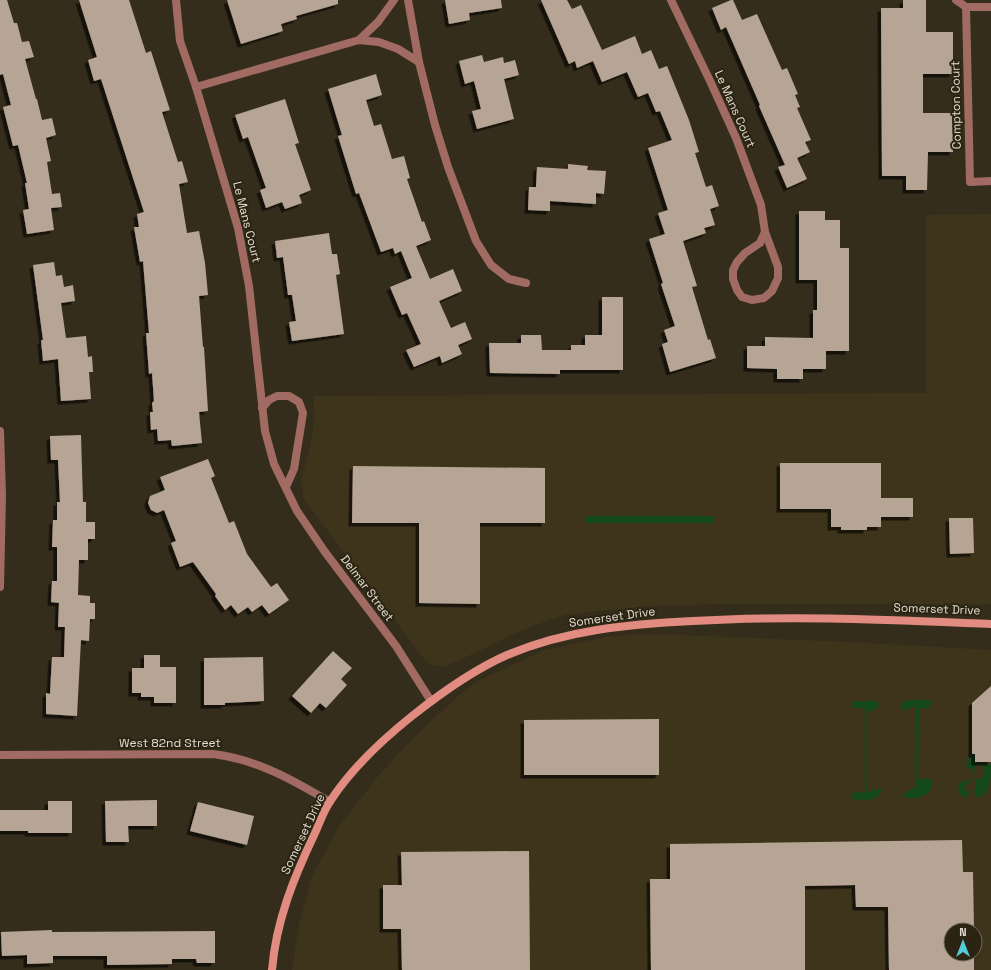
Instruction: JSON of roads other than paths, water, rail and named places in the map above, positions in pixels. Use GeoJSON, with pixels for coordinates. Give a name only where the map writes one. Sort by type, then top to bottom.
{"type":"FeatureCollection","features":[{"type":"Feature","properties":{"kind":"street","name":"Le Mans Court"},"geometry":{"type":"LineString","coordinates":[[176,0],[180,40],[196,87],[238,228],[249,286],[257,367]]}},
{"type":"Feature","properties":{"kind":"street"},"geometry":{"type":"LineString","coordinates":[[359,40],[378,22],[394,0]]}},
{"type":"Feature","properties":{"kind":"street"},"geometry":{"type":"LineString","coordinates":[[408,0],[419,62],[435,125],[448,167],[476,241],[490,265],[510,279],[526,283]]}},
{"type":"Feature","properties":{"kind":"street","name":"Le Mans Court"},"geometry":{"type":"LineString","coordinates":[[671,0],[736,138],[761,205],[765,232],[778,267],[778,278],[772,292],[764,298],[752,300],[742,297],[737,290],[733,279],[733,270],[737,262],[745,253],[760,243],[765,232]]}},
{"type":"Feature","properties":{"kind":"street"},"geometry":{"type":"LineString","coordinates":[[956,0],[966,7],[991,7]]}},
{"type":"Feature","properties":{"kind":"street","name":"Compton Court"},"geometry":{"type":"LineString","coordinates":[[966,7],[970,182],[991,181]]}},
{"type":"Feature","properties":{"kind":"street"},"geometry":{"type":"LineString","coordinates":[[196,87],[359,40],[379,42],[398,49],[419,62]]}},
{"type":"Feature","properties":{"kind":"street","name":"Delmar Street"},"geometry":{"type":"LineString","coordinates":[[257,367],[265,431],[274,464],[297,511],[321,546],[396,646],[431,701]]}},
{"type":"Feature","properties":{"kind":"street"},"geometry":{"type":"LineString","coordinates":[[262,408],[269,400],[277,396],[289,396],[299,402],[303,414],[294,469],[286,488]]}},
{"type":"Feature","properties":{"kind":"street"},"geometry":{"type":"LineString","coordinates":[[0,430],[2,495],[0,587]]}},
{"type":"Feature","properties":{"kind":"street","name":"Somerset Drive"},"geometry":{"type":"LineString","coordinates":[[272,970],[273,956],[282,915],[296,873],[330,802],[352,771],[395,730],[431,701],[475,672],[507,655],[546,641],[582,632],[638,624],[746,618],[844,618],[991,624]]}},
{"type":"Feature","properties":{"kind":"street","name":"West 82nd Street"},"geometry":{"type":"LineString","coordinates":[[0,755],[228,755],[243,759],[279,774],[330,802]]}}]}
